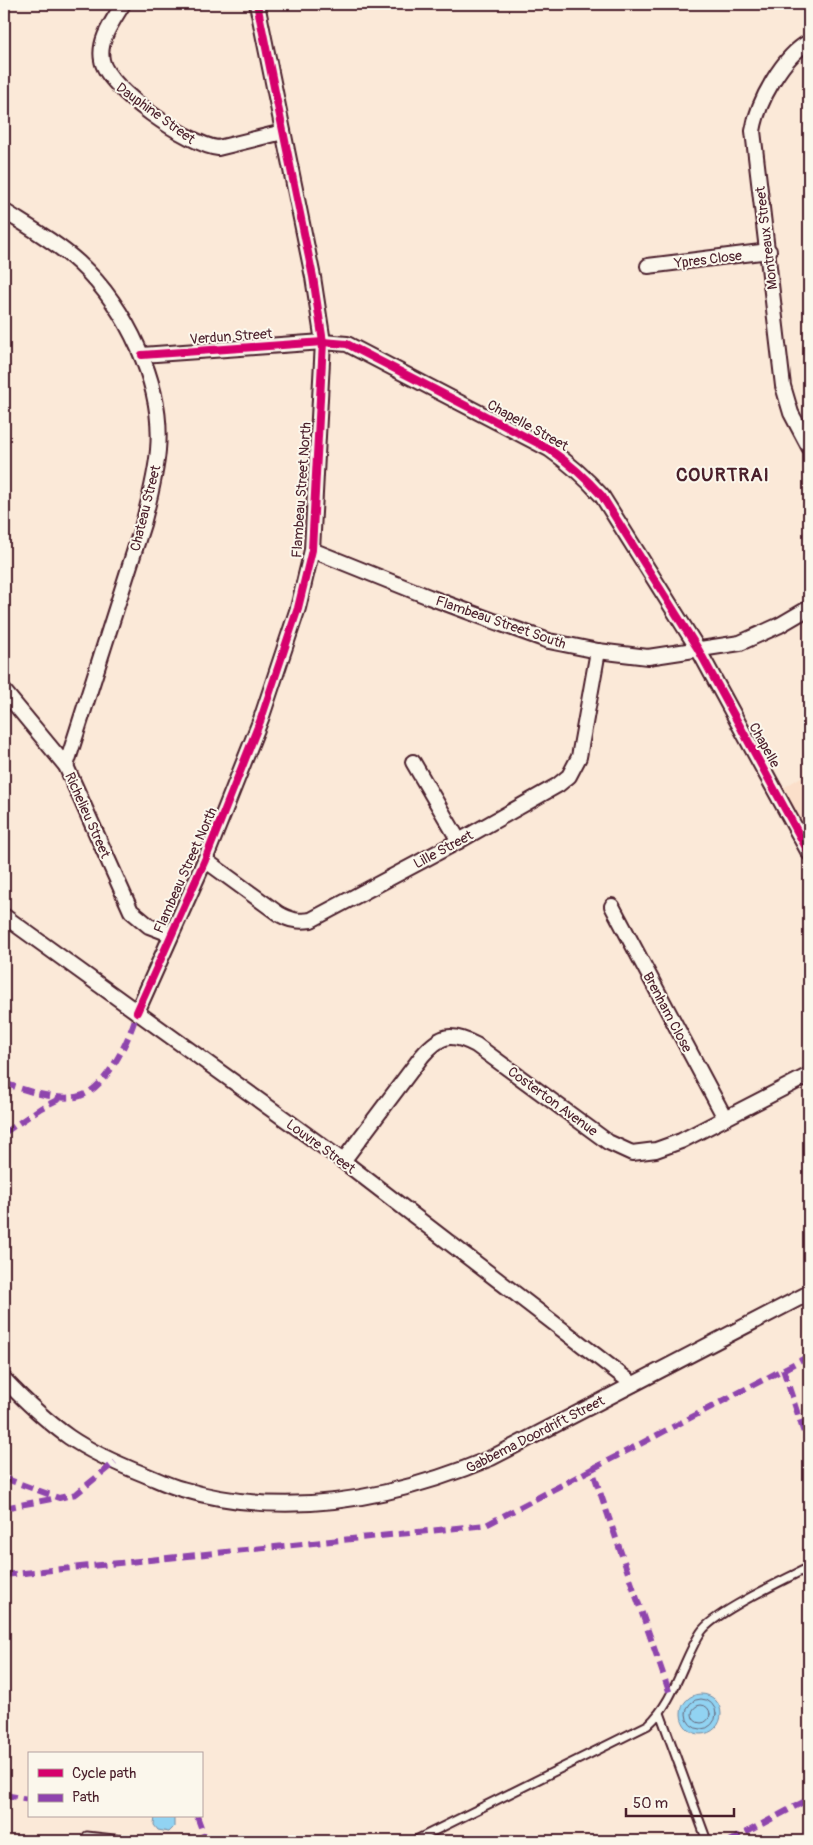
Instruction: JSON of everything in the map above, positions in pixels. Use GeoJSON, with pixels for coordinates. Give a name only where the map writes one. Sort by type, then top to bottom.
{"type":"FeatureCollection","features":[{"type":"Feature","properties":{"kind":"street","name":"Dauphine Street"},"geometry":{"type":"LineString","coordinates":[[123,4],[106,35],[101,50],[102,62],[107,74],[123,91],[188,138],[208,148],[218,148],[283,132]]}},
{"type":"Feature","properties":{"kind":"street","name":"Flambeau Street North"},"geometry":{"type":"LineString","coordinates":[[137,1012],[170,934],[205,860],[261,719],[298,608],[312,550],[323,342],[313,277],[257,4]]}},
{"type":"Feature","properties":{"kind":"street","name":"Montreaux Street"},"geometry":{"type":"LineString","coordinates":[[809,42],[793,52],[784,63],[755,121],[755,145],[786,398],[809,447]]}},
{"type":"Feature","properties":{"kind":"street","name":"Chateau Street"},"geometry":{"type":"LineString","coordinates":[[4,211],[78,262],[102,286],[130,329],[142,355],[156,416],[158,448],[152,487],[143,524],[66,766]]}},
{"type":"Feature","properties":{"kind":"street","name":"Ypres Close"},"geometry":{"type":"LineString","coordinates":[[648,266],[769,252]]}},
{"type":"Feature","properties":{"kind":"street","name":"Verdun Street"},"geometry":{"type":"LineString","coordinates":[[142,355],[323,342]]}},
{"type":"Feature","properties":{"kind":"street","name":"Chapelle Street"},"geometry":{"type":"LineString","coordinates":[[323,342],[347,344],[364,352],[549,449],[582,474],[602,496],[698,649]]}},
{"type":"Feature","properties":{"kind":"street","name":"Flambeau Street South"},"geometry":{"type":"LineString","coordinates":[[312,550],[506,626],[549,641],[598,651],[648,656],[740,643],[780,625],[809,608]]}},
{"type":"Feature","properties":{"kind":"street","name":"Chapelle"},"geometry":{"type":"LineString","coordinates":[[698,649],[809,854]]}},
{"type":"Feature","properties":{"kind":"street","name":"Lille Street"},"geometry":{"type":"LineString","coordinates":[[205,860],[279,914],[290,920],[302,922],[311,920],[459,841],[558,785],[574,769],[579,757],[598,651]]}},
{"type":"Feature","properties":{"kind":"street","name":"Richelieu Street"},"geometry":{"type":"LineString","coordinates":[[4,690],[66,766],[131,911],[149,926],[170,934]]}},
{"type":"Feature","properties":{"kind":"street"},"geometry":{"type":"LineString","coordinates":[[413,762],[459,841]]}},
{"type":"Feature","properties":{"kind":"street","name":"Brenham Close"},"geometry":{"type":"LineString","coordinates":[[612,906],[725,1118]]}},
{"type":"Feature","properties":{"kind":"street","name":"Louvre Street"},"geometry":{"type":"LineString","coordinates":[[4,916],[343,1162],[633,1384]]}},
{"type":"Feature","properties":{"kind":"street","name":"Costerton Avenue"},"geometry":{"type":"LineString","coordinates":[[343,1162],[422,1056],[442,1038],[452,1036],[461,1037],[476,1045],[608,1142],[632,1153],[644,1153],[664,1147],[809,1075]]}},
{"type":"Feature","properties":{"kind":"street","name":"Gabbema Doordrift Street"},"geometry":{"type":"LineString","coordinates":[[4,1379],[31,1406],[70,1437],[115,1462],[181,1489],[264,1504],[307,1505],[348,1501],[448,1476],[539,1435],[809,1292]]}},
{"type":"Feature","properties":{"kind":"lane"},"geometry":{"type":"LineString","coordinates":[[414,1841],[640,1730],[660,1713],[693,1646],[710,1621],[809,1567]]}},
{"type":"Feature","properties":{"kind":"lane"},"geometry":{"type":"LineString","coordinates":[[660,1713],[707,1841]]}},
{"type":"Feature","properties":{"kind":"lane"},"geometry":{"type":"LineString","coordinates":[[87,1836],[132,1841]]}},
{"type":"Feature","properties":{"kind":"shaded area"},"geometry":{"type":"Polygon","coordinates":[[[809,772],[809,842],[780,790],[809,772]]]}},
{"type":"Feature","properties":{"kind":"water"},"geometry":{"type":"Polygon","coordinates":[[[705,1694],[712,1697],[718,1703],[721,1714],[720,1722],[712,1731],[705,1734],[697,1734],[690,1731],[682,1722],[681,1710],[684,1703],[693,1695],[705,1694]]]}},
{"type":"Feature","properties":{"kind":"water"},"geometry":{"type":"Polygon","coordinates":[[[155,1818],[174,1818],[174,1827],[169,1832],[158,1830],[154,1825],[155,1818]]]}},
{"type":"Feature","properties":{"kind":"marked path"},"geometry":{"type":"LineString","coordinates":[[4,1083],[21,1089],[62,1097],[80,1096],[90,1091],[108,1073],[116,1060],[137,1012]]}},
{"type":"Feature","properties":{"kind":"marked path"},"geometry":{"type":"LineString","coordinates":[[4,1133],[41,1108],[63,1097]]}},
{"type":"Feature","properties":{"kind":"marked path"},"geometry":{"type":"LineString","coordinates":[[592,1469],[809,1356]]}},
{"type":"Feature","properties":{"kind":"marked path"},"geometry":{"type":"LineString","coordinates":[[783,1369],[809,1448]]}},
{"type":"Feature","properties":{"kind":"marked path"},"geometry":{"type":"LineString","coordinates":[[4,1478],[59,1498],[76,1494],[115,1462]]}},
{"type":"Feature","properties":{"kind":"marked path"},"geometry":{"type":"LineString","coordinates":[[4,1575],[486,1525],[592,1469],[670,1694]]}},
{"type":"Feature","properties":{"kind":"marked path"},"geometry":{"type":"LineString","coordinates":[[4,1508],[57,1498]]}},
{"type":"Feature","properties":{"kind":"marked path"},"geometry":{"type":"LineString","coordinates":[[4,1795],[28,1799]]}},
{"type":"Feature","properties":{"kind":"marked path"},"geometry":{"type":"LineString","coordinates":[[730,1841],[809,1799]]}},
{"type":"Feature","properties":{"kind":"marked path"},"geometry":{"type":"LineString","coordinates":[[198,1818],[206,1841]]}},
{"type":"Feature","properties":{"kind":"cycle path"},"geometry":{"type":"LineString","coordinates":[[137,1012],[205,860],[261,719],[298,608],[312,550],[323,342],[313,277],[257,4]]}},
{"type":"Feature","properties":{"kind":"cycle path"},"geometry":{"type":"LineString","coordinates":[[142,355],[323,342],[347,344],[556,454],[602,496],[698,649],[809,853]]}},
{"type":"Feature","properties":{"kind":"district","name":"COURTRAI"},"geometry":{"type":"Point","coordinates":[723,474]}}]}
